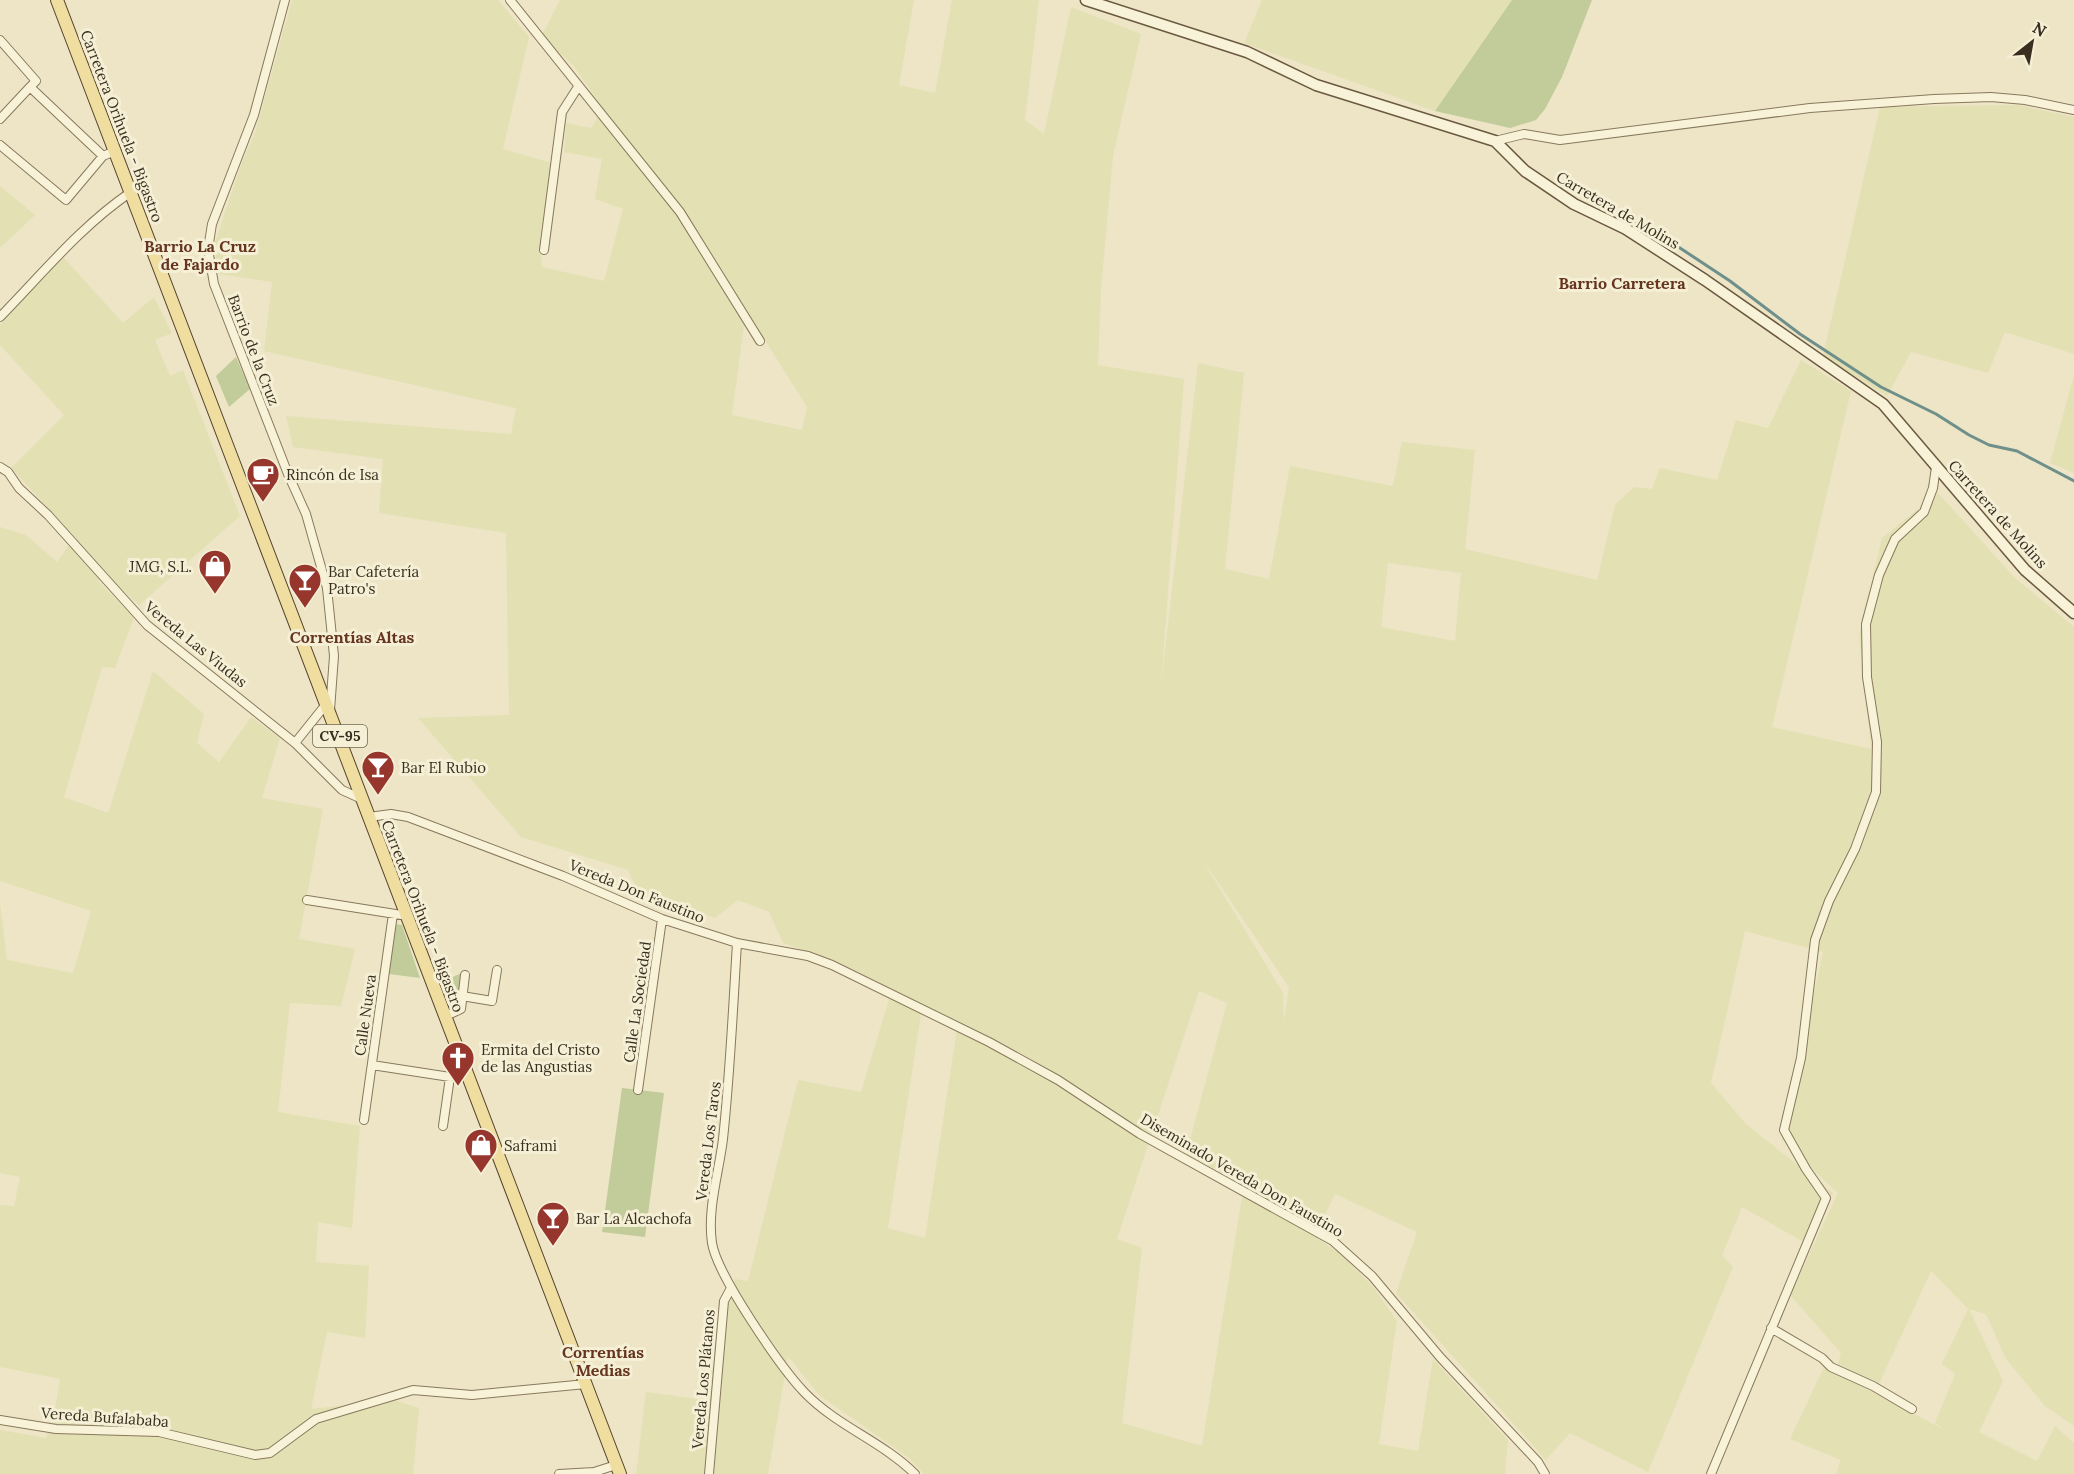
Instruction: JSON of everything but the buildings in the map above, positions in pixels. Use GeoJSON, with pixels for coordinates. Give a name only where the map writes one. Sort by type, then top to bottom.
{"type":"FeatureCollection","features":[{"type":"Feature","properties":{"kind":"main road","name":"Carretera Orihuela - Bigastro"},"geometry":{"type":"LineString","coordinates":[[57,0],[109,154],[130,192],[329,707],[618,1469]]}},
{"type":"Feature","properties":{"kind":"street","name":"Barrio de la Cruz"},"geometry":{"type":"LineString","coordinates":[[285,0],[254,115],[212,224],[208,261],[214,284],[306,514],[327,588],[334,656],[329,707]]}},
{"type":"Feature","properties":{"kind":"street"},"geometry":{"type":"LineString","coordinates":[[510,0],[680,212],[760,341]]}},
{"type":"Feature","properties":{"kind":"street","name":"Carretera de Molins"},"geometry":{"type":"LineString","coordinates":[[1086,0],[1247,52],[1316,85],[1495,141],[1525,171],[1574,204],[1626,229],[1705,280],[1883,404],[2025,570],[2074,613]]}},
{"type":"Feature","properties":{"kind":"street"},"geometry":{"type":"LineString","coordinates":[[0,40],[36,81],[0,119]]}},
{"type":"Feature","properties":{"kind":"street"},"geometry":{"type":"LineString","coordinates":[[0,145],[66,200],[109,154],[30,87]]}},
{"type":"Feature","properties":{"kind":"street"},"geometry":{"type":"LineString","coordinates":[[544,250],[562,112],[578,87]]}},
{"type":"Feature","properties":{"kind":"street"},"geometry":{"type":"LineString","coordinates":[[1495,141],[1524,134],[1560,140],[1810,108],[1934,99],[2014,99],[2074,110]]}},
{"type":"Feature","properties":{"kind":"street"},"geometry":{"type":"LineString","coordinates":[[0,317],[92,221],[130,192]]}},
{"type":"Feature","properties":{"kind":"street","name":"Vereda Las Viudas"},"geometry":{"type":"LineString","coordinates":[[0,467],[8,472],[19,488],[48,515],[147,625],[296,743],[342,790],[364,800]]}},
{"type":"Feature","properties":{"kind":"street"},"geometry":{"type":"LineString","coordinates":[[1711,1474],[1826,1198],[1806,1170],[1784,1130],[1801,1058],[1815,940],[1829,901],[1855,849],[1876,792],[1877,742],[1867,678],[1866,624],[1879,575],[1895,538],[1924,512],[1933,488],[1936,467]]}},
{"type":"Feature","properties":{"kind":"street"},"geometry":{"type":"LineString","coordinates":[[296,743],[329,707]]}},
{"type":"Feature","properties":{"kind":"street","name":"Vereda Don Faustino"},"geometry":{"type":"LineString","coordinates":[[369,817],[390,814],[408,817],[563,876],[662,919],[737,943],[808,956],[959,1027]]}},
{"type":"Feature","properties":{"kind":"street"},"geometry":{"type":"LineString","coordinates":[[307,900],[408,916]]}},
{"type":"Feature","properties":{"kind":"street","name":"Calle Nueva"},"geometry":{"type":"LineString","coordinates":[[364,1120],[393,914]]}},
{"type":"Feature","properties":{"kind":"street","name":"Calle La Sociedad"},"geometry":{"type":"LineString","coordinates":[[638,1090],[662,919]]}},
{"type":"Feature","properties":{"kind":"street","name":"Vereda Los Taros"},"geometry":{"type":"LineString","coordinates":[[737,943],[730,1073],[712,1216],[712,1244],[731,1288],[773,1352],[806,1393],[840,1422],[915,1474]]}},
{"type":"Feature","properties":{"kind":"street"},"geometry":{"type":"LineString","coordinates":[[462,996],[492,1001],[497,970]]}},
{"type":"Feature","properties":{"kind":"street"},"geometry":{"type":"LineString","coordinates":[[446,1016],[461,1009],[465,975]]}},
{"type":"Feature","properties":{"kind":"street","name":"Diseminado Vereda Don Faustino"},"geometry":{"type":"LineString","coordinates":[[959,1027],[1058,1080],[1140,1134],[1333,1241],[1372,1276],[1440,1357],[1538,1462],[1545,1474]]}},
{"type":"Feature","properties":{"kind":"street"},"geometry":{"type":"LineString","coordinates":[[372,1065],[450,1077],[468,1074]]}},
{"type":"Feature","properties":{"kind":"street"},"geometry":{"type":"LineString","coordinates":[[443,1126],[450,1077]]}},
{"type":"Feature","properties":{"kind":"street","name":"Vereda Los Plátanos"},"geometry":{"type":"LineString","coordinates":[[709,1474],[724,1301],[731,1288]]}},
{"type":"Feature","properties":{"kind":"street"},"geometry":{"type":"LineString","coordinates":[[1771,1328],[1822,1358],[1831,1367],[1873,1386],[1912,1409]]}},
{"type":"Feature","properties":{"kind":"street","name":"Vereda Bufalababa"},"geometry":{"type":"LineString","coordinates":[[0,1420],[56,1429],[159,1432],[255,1455],[270,1453],[316,1419],[413,1390],[472,1395],[586,1384]]}},
{"type":"Feature","properties":{"kind":"street"},"geometry":{"type":"LineString","coordinates":[[559,1474],[618,1469]]}},
{"type":"Feature","properties":{"kind":"shaded area"},"geometry":{"type":"Polygon","coordinates":[[[292,0],[498,0],[529,37],[503,149],[552,163],[540,240],[542,267],[604,281],[623,209],[595,199],[602,159],[564,152],[566,123],[591,128],[603,108],[573,65],[541,37],[560,0],[914,0],[899,85],[935,93],[952,0],[1039,0],[1025,120],[1044,134],[1071,7],[1141,34],[1113,156],[1101,289],[1098,365],[1184,379],[1161,686],[1198,363],[1244,373],[1225,569],[1269,579],[1290,466],[1393,486],[1402,442],[1475,450],[1465,549],[1597,580],[1615,505],[1634,487],[1652,489],[1660,468],[1717,480],[1736,420],[1768,428],[1801,360],[1851,391],[1772,727],[1871,749],[1859,635],[1882,538],[1938,493],[2015,578],[2074,627],[2074,1426],[2045,1406],[2006,1359],[1986,1314],[1969,1309],[2003,1381],[1979,1432],[2037,1461],[2055,1426],[2074,1443],[2074,1474],[1836,1474],[1841,1460],[1790,1439],[1824,1367],[1945,1430],[1935,1423],[1955,1374],[1942,1364],[1968,1309],[1931,1271],[1878,1386],[1838,1364],[1841,1353],[1790,1295],[1838,1193],[1782,1140],[1823,952],[1745,931],[1711,1083],[1746,1124],[1833,1193],[1802,1241],[1742,1207],[1722,1255],[1733,1267],[1648,1472],[1570,1433],[1546,1460],[1396,1293],[1417,1232],[1335,1194],[1321,1223],[1318,1239],[1341,1254],[1374,1288],[1397,1321],[1379,1444],[1418,1451],[1433,1359],[1508,1440],[1505,1474],[924,1474],[909,1458],[819,1395],[788,1356],[768,1474],[636,1474],[646,1392],[704,1400],[735,1279],[748,1281],[798,1080],[861,1092],[892,989],[837,962],[783,943],[769,912],[738,900],[715,918],[637,889],[628,870],[521,837],[418,718],[509,715],[506,533],[379,513],[383,459],[293,447],[286,416],[511,434],[516,408],[264,351],[272,282],[219,274],[214,245],[241,165],[255,133],[292,0]],[[746,310],[732,415],[802,430],[807,407],[746,310]],[[1388,563],[1381,627],[1455,641],[1461,573],[1388,563]],[[1200,856],[1283,993],[1284,1021],[1289,987],[1200,856]],[[1199,991],[1117,1239],[1142,1248],[1122,1423],[1202,1446],[1244,1184],[1186,1154],[1227,1003],[1199,991]],[[931,1010],[921,1014],[888,1228],[925,1238],[958,1023],[931,1010]]]}},
{"type":"Feature","properties":{"kind":"shaded area"},"geometry":{"type":"Polygon","coordinates":[[[1262,0],[1512,0],[1435,111],[1244,43],[1262,0]]]}},
{"type":"Feature","properties":{"kind":"shaded area"},"geometry":{"type":"Polygon","coordinates":[[[2018,105],[2074,117],[2074,354],[2005,332],[1988,373],[1911,352],[1887,396],[1823,356],[1880,107],[2018,105]]]}},
{"type":"Feature","properties":{"kind":"shaded area"},"geometry":{"type":"Polygon","coordinates":[[[0,186],[35,215],[0,248],[0,186]]]}},
{"type":"Feature","properties":{"kind":"shaded area"},"geometry":{"type":"Polygon","coordinates":[[[63,257],[123,323],[154,297],[172,333],[155,340],[170,376],[183,370],[240,516],[139,605],[103,572],[98,581],[134,618],[115,668],[102,667],[64,797],[108,813],[153,671],[204,714],[197,743],[219,762],[251,717],[280,738],[262,798],[323,809],[299,939],[355,949],[341,1006],[290,1003],[278,1112],[360,1126],[352,1228],[318,1222],[316,1262],[369,1266],[365,1338],[327,1332],[311,1409],[394,1400],[419,1408],[413,1474],[0,1474],[0,1430],[46,1438],[54,1416],[60,1379],[0,1367],[0,1205],[14,1206],[20,1177],[0,1173],[0,903],[7,960],[73,973],[91,911],[0,881],[0,527],[26,535],[57,562],[75,537],[11,468],[64,415],[0,345],[0,325],[4,320],[0,323],[0,312],[7,317],[63,257]]]}},
{"type":"Feature","properties":{"kind":"shaded area"},"geometry":{"type":"Polygon","coordinates":[[[2074,375],[2074,473],[2050,463],[2074,375]]]}},
{"type":"Feature","properties":{"kind":"green space"},"geometry":{"type":"Polygon","coordinates":[[[1512,0],[1592,0],[1562,77],[1545,109],[1536,120],[1510,128],[1435,111],[1512,0]]]}},
{"type":"Feature","properties":{"kind":"green space"},"geometry":{"type":"Polygon","coordinates":[[[236,357],[250,389],[229,407],[216,376],[236,357]]]}},
{"type":"Feature","properties":{"kind":"green space"},"geometry":{"type":"Polygon","coordinates":[[[394,924],[402,925],[420,978],[389,974],[394,924]]]}},
{"type":"Feature","properties":{"kind":"green space"},"geometry":{"type":"Polygon","coordinates":[[[462,973],[460,1002],[451,1006],[443,981],[462,973]]]}},
{"type":"Feature","properties":{"kind":"green space"},"geometry":{"type":"Polygon","coordinates":[[[622,1088],[664,1093],[645,1237],[602,1232],[622,1088]]]}},
{"type":"Feature","properties":{"kind":"waterway"},"geometry":{"type":"LineString","coordinates":[[1596,202],[1677,246],[1730,281],[1800,334],[1881,387],[1936,414],[1989,445],[2017,451],[2074,481]]}},
{"type":"Feature","properties":{"kind":"place","name":"Rincón de Isa"},"geometry":{"type":"Point","coordinates":[263,503]}},
{"type":"Feature","properties":{"kind":"place","name":"JMG, S.L."},"geometry":{"type":"Point","coordinates":[215,595]}},
{"type":"Feature","properties":{"kind":"place","name":"Bar Cafetería Patro's"},"geometry":{"type":"Point","coordinates":[305,609]}},
{"type":"Feature","properties":{"kind":"place","name":"Bar El Rubio"},"geometry":{"type":"Point","coordinates":[378,796]}},
{"type":"Feature","properties":{"kind":"place","name":"Ermita del Cristo de las Angustias"},"geometry":{"type":"Point","coordinates":[458,1087]}},
{"type":"Feature","properties":{"kind":"place","name":"Saframi"},"geometry":{"type":"Point","coordinates":[481,1174]}},
{"type":"Feature","properties":{"kind":"place","name":"Bar La Alcachofa"},"geometry":{"type":"Point","coordinates":[553,1247]}},
{"type":"Feature","properties":{"kind":"district","name":"Barrio La Cruz de Fajardo"},"geometry":{"type":"Point","coordinates":[200,255]}},
{"type":"Feature","properties":{"kind":"district","name":"Barrio Carretera"},"geometry":{"type":"Point","coordinates":[1622,283]}},
{"type":"Feature","properties":{"kind":"district","name":"Correntías Altas"},"geometry":{"type":"Point","coordinates":[352,637]}},
{"type":"Feature","properties":{"kind":"district","name":"Correntías Medias"},"geometry":{"type":"Point","coordinates":[603,1361]}}]}
